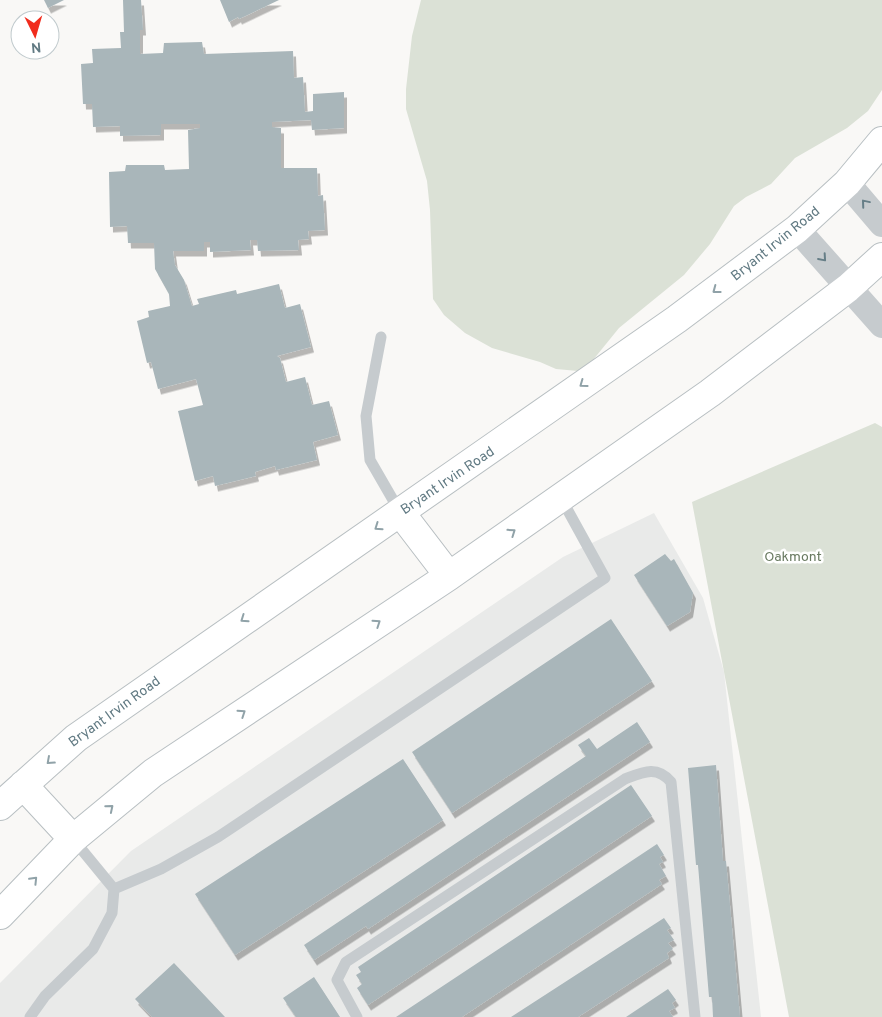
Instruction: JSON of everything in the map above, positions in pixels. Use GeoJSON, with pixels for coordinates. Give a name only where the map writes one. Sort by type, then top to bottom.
{"type":"FeatureCollection","features":[{"type":"Feature","properties":{"kind":"main road","name":"Bryant Irvin Road"},"geometry":{"type":"LineString","coordinates":[[0,806],[76,738],[678,319],[797,229],[847,183],[882,141]]}},
{"type":"Feature","properties":{"kind":"main road"},"geometry":{"type":"LineString","coordinates":[[0,915],[73,839],[153,773],[448,576],[561,498],[710,392],[848,288],[882,257]]}},
{"type":"Feature","properties":{"kind":"main road"},"geometry":{"type":"LineString","coordinates":[[400,512],[448,576]]}},
{"type":"Feature","properties":{"kind":"main road"},"geometry":{"type":"LineString","coordinates":[[23,785],[73,839]]}},
{"type":"Feature","properties":{"kind":"street"},"geometry":{"type":"LineString","coordinates":[[847,183],[882,224]]}},
{"type":"Feature","properties":{"kind":"street"},"geometry":{"type":"LineString","coordinates":[[797,229],[882,325]]}},
{"type":"Feature","properties":{"kind":"lane"},"geometry":{"type":"LineString","coordinates":[[381,337],[366,416],[370,460],[400,512]]}},
{"type":"Feature","properties":{"kind":"lane"},"geometry":{"type":"LineString","coordinates":[[114,889],[161,869],[218,837],[605,578],[561,498]]}},
{"type":"Feature","properties":{"kind":"lane"},"geometry":{"type":"LineString","coordinates":[[357,1017],[338,980],[346,962],[625,779],[649,770],[664,774],[671,782],[695,1017]]}},
{"type":"Feature","properties":{"kind":"lane"},"geometry":{"type":"LineString","coordinates":[[30,1017],[45,996],[93,949],[112,913],[114,889],[73,839]]}},
{"type":"Feature","properties":{"kind":"shaded area"},"geometry":{"type":"Polygon","coordinates":[[[654,513],[703,598],[724,672],[761,1017],[0,1017],[0,983],[131,851],[563,557],[654,513]]]}},
{"type":"Feature","properties":{"kind":"green space"},"geometry":{"type":"Polygon","coordinates":[[[421,0],[882,0],[882,90],[868,111],[847,128],[795,158],[771,184],[746,197],[734,206],[710,244],[684,275],[619,328],[593,360],[578,371],[556,369],[540,362],[492,348],[465,333],[444,315],[433,299],[430,210],[427,181],[406,109],[406,89],[412,36],[421,0]]]}},
{"type":"Feature","properties":{"kind":"green space","name":"Oakmont"},"geometry":{"type":"Polygon","coordinates":[[[875,423],[882,427],[882,1017],[789,1017],[692,502],[875,423]]]}},
{"type":"Feature","properties":{"kind":"building"},"geometry":{"type":"Polygon","coordinates":[[[44,0],[64,0],[48,8],[44,0]]]}},
{"type":"Feature","properties":{"kind":"building"},"geometry":{"type":"Polygon","coordinates":[[[123,0],[141,0],[143,30],[140,30],[140,54],[163,53],[164,43],[202,42],[204,54],[293,51],[294,78],[303,77],[305,112],[313,111],[313,94],[344,92],[344,128],[312,130],[311,120],[272,122],[272,127],[281,128],[281,168],[317,168],[318,196],[323,195],[325,230],[308,231],[309,239],[298,240],[299,250],[258,251],[257,240],[250,240],[251,250],[210,252],[210,242],[204,242],[204,251],[173,251],[175,265],[184,280],[192,306],[199,304],[197,299],[236,290],[237,294],[279,284],[285,308],[300,304],[311,347],[277,356],[280,358],[286,382],[305,377],[312,405],[329,401],[338,435],[313,442],[317,460],[276,470],[275,466],[255,472],[256,476],[215,486],[213,476],[195,481],[178,411],[203,405],[196,379],[158,389],[151,362],[147,363],[137,321],[149,317],[148,311],[170,306],[169,294],[155,269],[154,243],[128,243],[127,226],[110,227],[109,172],[125,171],[126,165],[164,165],[165,170],[189,169],[188,130],[200,128],[200,124],[161,124],[161,135],[120,136],[120,126],[93,127],[92,104],[83,104],[81,64],[93,63],[92,49],[121,48],[120,32],[124,32],[123,0]]]}},
{"type":"Feature","properties":{"kind":"building"},"geometry":{"type":"Polygon","coordinates":[[[220,0],[279,0],[229,22],[220,0]]]}},
{"type":"Feature","properties":{"kind":"building"},"geometry":{"type":"Polygon","coordinates":[[[665,554],[671,561],[674,559],[693,593],[690,612],[667,626],[634,575],[665,554]]]}},
{"type":"Feature","properties":{"kind":"building"},"geometry":{"type":"Polygon","coordinates":[[[611,619],[652,681],[452,813],[412,752],[611,619]]]}},
{"type":"Feature","properties":{"kind":"building"},"geometry":{"type":"Polygon","coordinates":[[[637,722],[650,742],[368,929],[366,926],[314,960],[304,945],[586,756],[578,745],[589,738],[597,749],[637,722]]]}},
{"type":"Feature","properties":{"kind":"building"},"geometry":{"type":"Polygon","coordinates":[[[403,759],[443,820],[235,955],[195,894],[403,759]]]}},
{"type":"Feature","properties":{"kind":"building"},"geometry":{"type":"Polygon","coordinates":[[[716,765],[723,861],[726,861],[740,1017],[713,1017],[712,997],[709,997],[698,865],[696,865],[688,768],[716,765]]]}},
{"type":"Feature","properties":{"kind":"building"},"geometry":{"type":"Polygon","coordinates":[[[631,785],[652,816],[368,1005],[357,988],[362,984],[356,975],[361,972],[358,967],[631,785]]]}},
{"type":"Feature","properties":{"kind":"building"},"geometry":{"type":"Polygon","coordinates":[[[657,844],[664,855],[660,857],[663,862],[659,864],[666,876],[659,880],[662,884],[462,1017],[396,1017],[657,844]]]}},
{"type":"Feature","properties":{"kind":"building"},"geometry":{"type":"Polygon","coordinates":[[[664,918],[671,928],[667,930],[674,940],[668,943],[673,949],[667,953],[669,958],[578,1017],[511,1017],[664,918]]]}},
{"type":"Feature","properties":{"kind":"building"},"geometry":{"type":"Polygon","coordinates":[[[174,963],[225,1017],[152,1017],[135,999],[174,963]]]}},
{"type":"Feature","properties":{"kind":"building"},"geometry":{"type":"Polygon","coordinates":[[[314,977],[340,1017],[296,1017],[283,998],[314,977]]]}},
{"type":"Feature","properties":{"kind":"building"},"geometry":{"type":"Polygon","coordinates":[[[668,989],[676,1000],[672,1003],[675,1008],[669,1011],[673,1017],[626,1017],[668,989]]]}}]}
